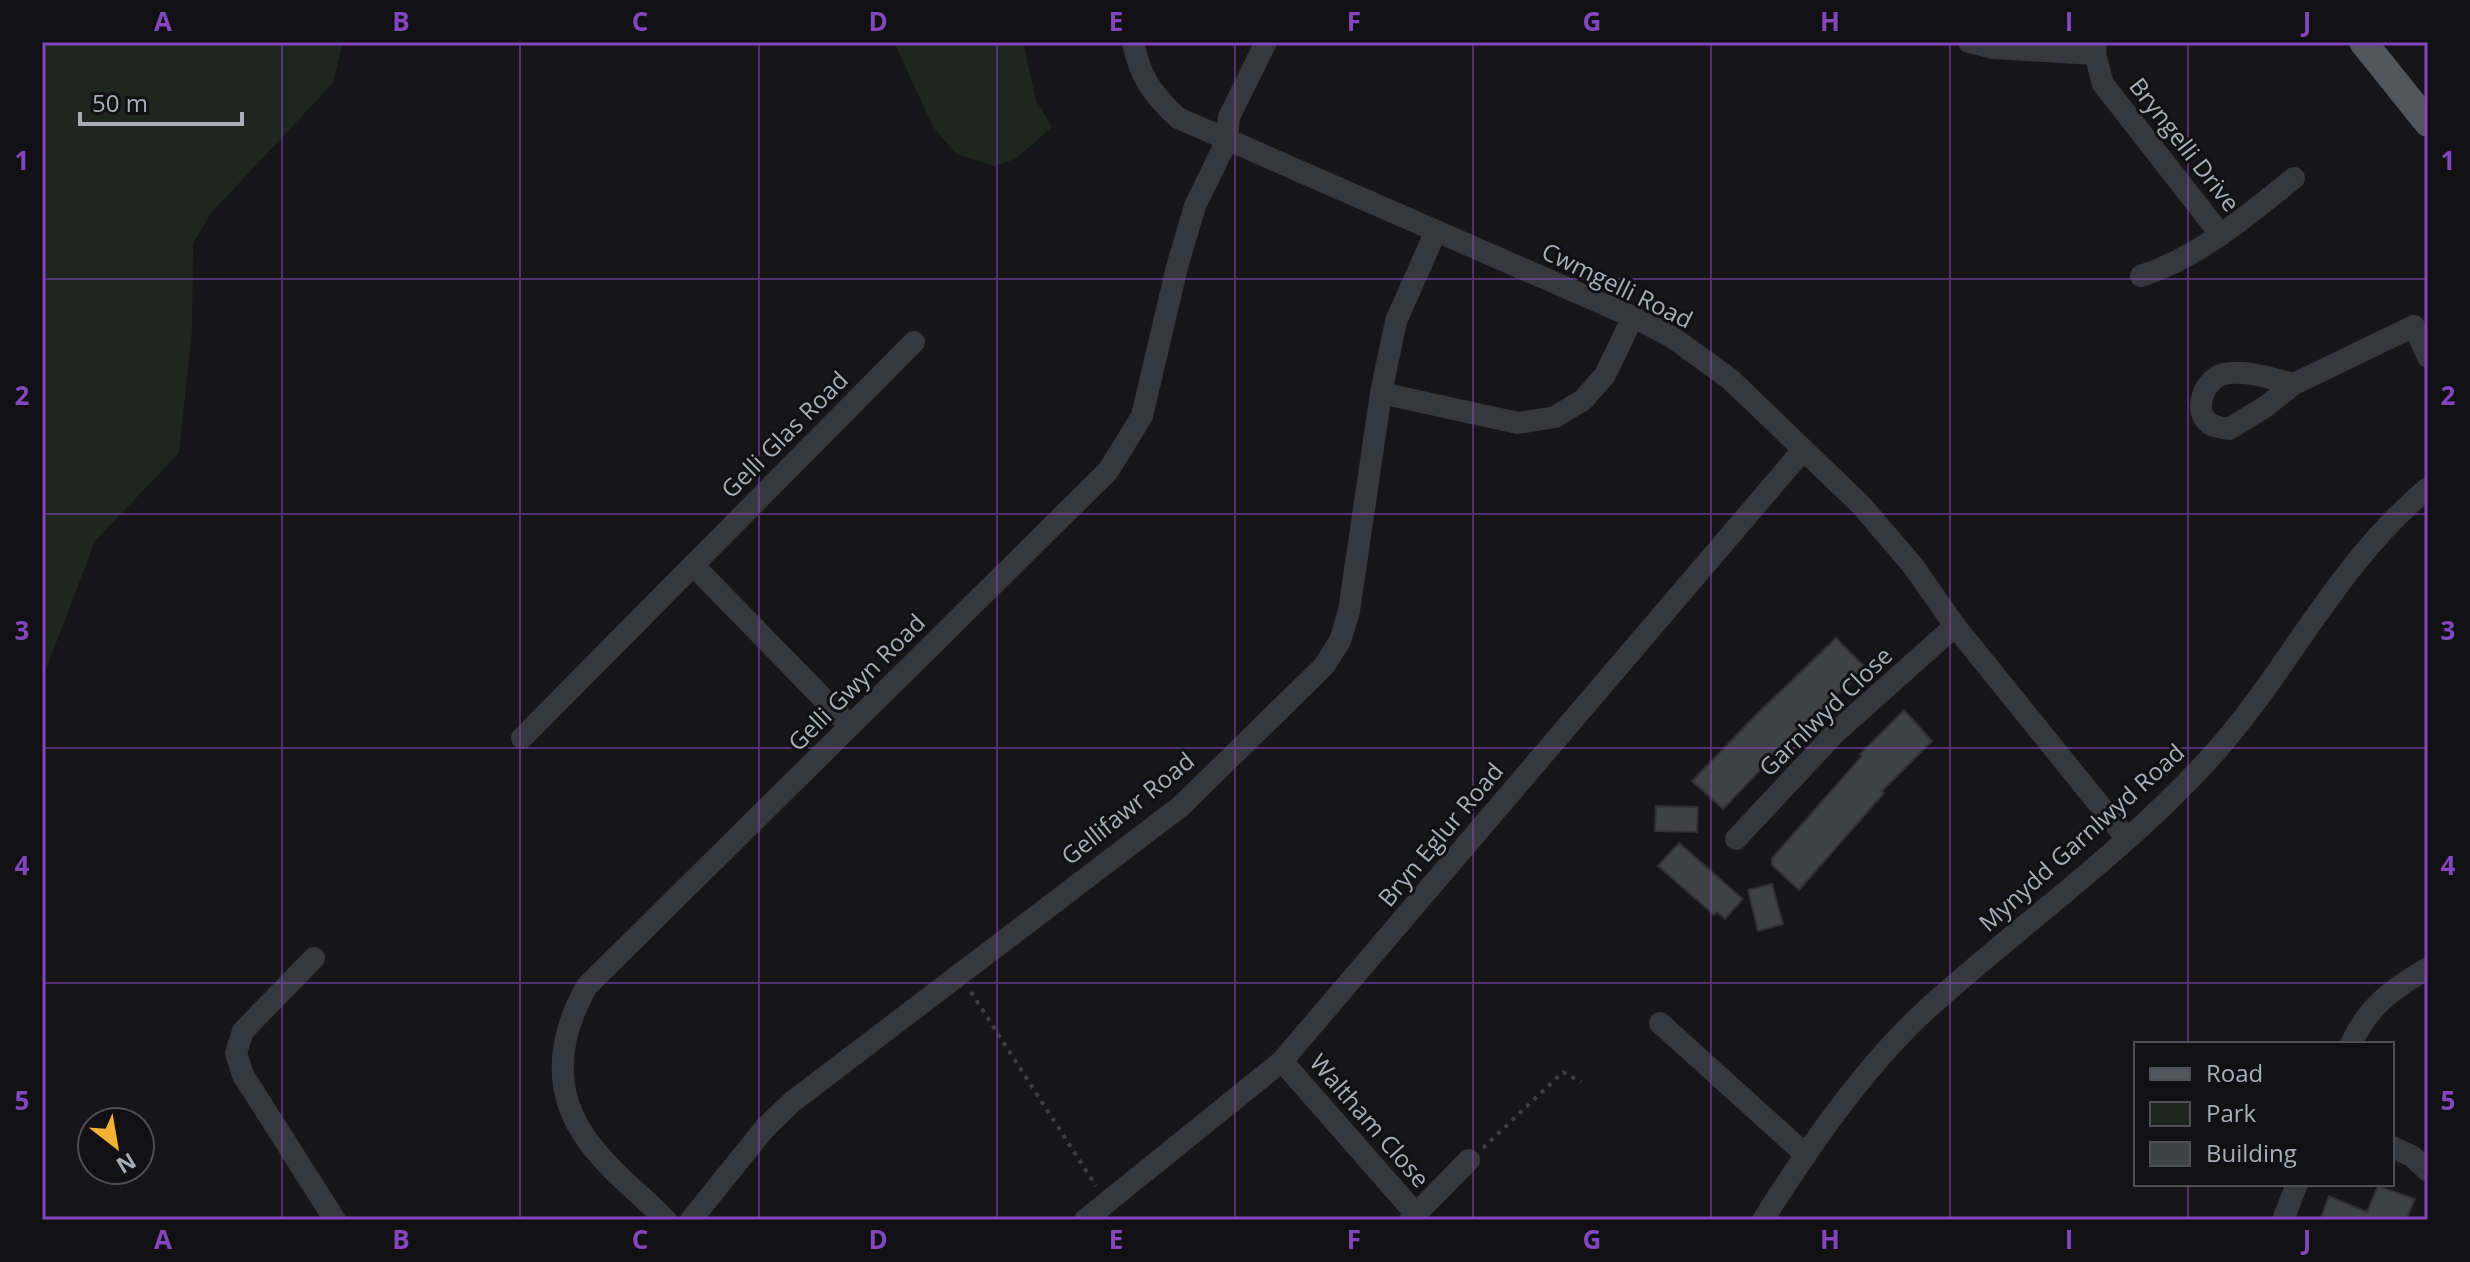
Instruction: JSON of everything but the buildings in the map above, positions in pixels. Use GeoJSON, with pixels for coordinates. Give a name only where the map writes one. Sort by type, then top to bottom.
{"type":"FeatureCollection","features":[{"type":"Feature","properties":{"kind":"main road"},"geometry":{"type":"LineString","coordinates":[[2363,42],[2428,123]]}},
{"type":"Feature","properties":{"kind":"street","name":"Cwmgelli Road"},"geometry":{"type":"LineString","coordinates":[[1133,42],[1138,67],[1155,96],[1178,118],[1633,317],[1672,337],[1730,379],[1861,505],[1914,567],[1955,626],[2127,839]]}},
{"type":"Feature","properties":{"kind":"street","name":"Gelli Gwyn Road"},"geometry":{"type":"LineString","coordinates":[[666,1220],[589,1143],[576,1121],[567,1097],[562,1067],[565,1037],[572,1013],[587,986],[1108,471],[1126,446],[1142,416],[1177,267],[1195,206],[1227,140],[1229,117],[1266,42]]}},
{"type":"Feature","properties":{"kind":"street"},"geometry":{"type":"LineString","coordinates":[[1969,42],[1994,48],[2096,48]]}},
{"type":"Feature","properties":{"kind":"street","name":"Bryngelli Drive"},"geometry":{"type":"LineString","coordinates":[[2096,48],[2103,84],[2221,235]]}},
{"type":"Feature","properties":{"kind":"street"},"geometry":{"type":"LineString","coordinates":[[2141,276],[2162,269],[2221,235],[2294,178]]}},
{"type":"Feature","properties":{"kind":"street","name":"Gellifawr Road"},"geometry":{"type":"LineString","coordinates":[[691,1220],[765,1128],[792,1102],[1181,806],[1324,666],[1340,641],[1349,611],[1381,393],[1396,321],[1436,231]]}},
{"type":"Feature","properties":{"kind":"street"},"geometry":{"type":"LineString","coordinates":[[1381,393],[1518,423],[1555,417],[1583,400],[1605,375],[1633,317]]}},
{"type":"Feature","properties":{"kind":"street"},"geometry":{"type":"LineString","coordinates":[[2294,384],[2414,326],[2428,357]]}},
{"type":"Feature","properties":{"kind":"street","name":"Gelli Glas Road"},"geometry":{"type":"LineString","coordinates":[[522,738],[914,342]]}},
{"type":"Feature","properties":{"kind":"street","name":"Bryn Eglur Road"},"geometry":{"type":"LineString","coordinates":[[1085,1220],[1282,1061],[1803,450]]}},
{"type":"Feature","properties":{"kind":"street","name":"Mynydd Garnlwyd Road"},"geometry":{"type":"LineString","coordinates":[[1763,1220],[1806,1155],[1872,1068],[1924,1012],[2171,799],[2210,758],[2258,696],[2343,576],[2396,515],[2428,488]]}},
{"type":"Feature","properties":{"kind":"street"},"geometry":{"type":"LineString","coordinates":[[693,565],[850,726]]}},
{"type":"Feature","properties":{"kind":"street","name":"Garnlwyd Close"},"geometry":{"type":"LineString","coordinates":[[1736,839],[1835,733],[1955,626]]}},
{"type":"Feature","properties":{"kind":"street"},"geometry":{"type":"LineString","coordinates":[[314,958],[243,1031],[236,1053],[243,1075],[335,1220]]}},
{"type":"Feature","properties":{"kind":"street"},"geometry":{"type":"LineString","coordinates":[[2352,1042],[2370,1010],[2387,994],[2428,968]]}},
{"type":"Feature","properties":{"kind":"street"},"geometry":{"type":"LineString","coordinates":[[1660,1023],[1806,1155]]}},
{"type":"Feature","properties":{"kind":"street","name":"Waltham Close"},"geometry":{"type":"LineString","coordinates":[[1282,1061],[1413,1217],[1469,1160]]}},
{"type":"Feature","properties":{"kind":"street"},"geometry":{"type":"LineString","coordinates":[[2394,1148],[2412,1156],[2428,1171]]}},
{"type":"Feature","properties":{"kind":"street"},"geometry":{"type":"LineString","coordinates":[[2283,1220],[2296,1186]]}},
{"type":"Feature","properties":{"kind":"path"},"geometry":{"type":"LineString","coordinates":[[958,974],[1108,1204]]}},
{"type":"Feature","properties":{"kind":"path"},"geometry":{"type":"LineString","coordinates":[[1469,1160],[1563,1072],[1581,1082]]}},
{"type":"Feature","properties":{"kind":"green space"},"geometry":{"type":"Polygon","coordinates":[[[42,42],[343,42],[333,83],[211,213],[193,244],[192,330],[179,453],[95,541],[42,680],[42,42]]]}},
{"type":"Feature","properties":{"kind":"green space"},"geometry":{"type":"Polygon","coordinates":[[[894,42],[1023,42],[1036,100],[1052,127],[1015,159],[994,166],[956,154],[933,127],[894,42]]]}}]}
